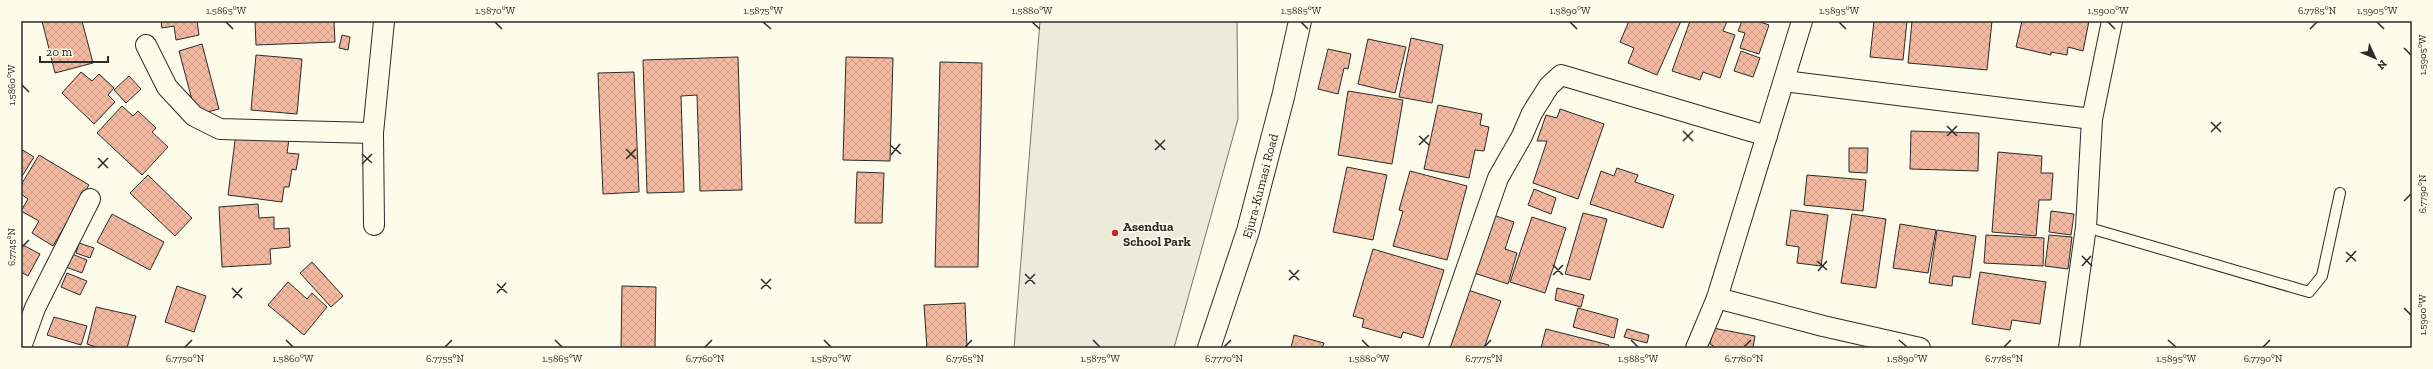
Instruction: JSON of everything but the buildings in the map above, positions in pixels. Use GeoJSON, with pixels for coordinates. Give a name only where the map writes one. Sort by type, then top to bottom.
{"type":"FeatureCollection","features":[{"type":"Feature","properties":{"kind":"main road","name":"Ejura-Kumasi Road"},"geometry":{"type":"LineString","coordinates":[[1209,348],[1248,231],[1283,97],[1300,21]]}},
{"type":"Feature","properties":{"kind":"street"},"geometry":{"type":"LineString","coordinates":[[374,225],[373,133],[384,21]]}},
{"type":"Feature","properties":{"kind":"street"},"geometry":{"type":"LineString","coordinates":[[1696,348],[1717,298],[1802,21]]}},
{"type":"Feature","properties":{"kind":"street"},"geometry":{"type":"LineString","coordinates":[[2069,348],[2086,227],[2092,119],[2112,21]]}},
{"type":"Feature","properties":{"kind":"street"},"geometry":{"type":"LineString","coordinates":[[146,45],[167,87],[194,116],[220,129],[373,133]]}},
{"type":"Feature","properties":{"kind":"street"},"geometry":{"type":"LineString","coordinates":[[1439,348],[1498,178],[1536,107],[1549,86],[1561,75],[1767,136]]}},
{"type":"Feature","properties":{"kind":"street"},"geometry":{"type":"LineString","coordinates":[[1784,81],[2092,119]]}},
{"type":"Feature","properties":{"kind":"street"},"geometry":{"type":"LineString","coordinates":[[21,347],[35,308],[90,199]]}},
{"type":"Feature","properties":{"kind":"street"},"geometry":{"type":"LineString","coordinates":[[1717,298],[1823,326],[1920,348]]}},
{"type":"Feature","properties":{"kind":"lane"},"geometry":{"type":"LineString","coordinates":[[2086,227],[2309,292],[2322,276],[2340,193]]}},
{"type":"Feature","properties":{"kind":"shaded area","name":"Asendua School Park"},"geometry":{"type":"Polygon","coordinates":[[[1040,21],[1237,21],[1238,119],[1174,348],[1014,348],[1040,21]]]}},
{"type":"Feature","properties":{"kind":"place","name":"Asendua School Park"},"geometry":{"type":"Point","coordinates":[1115,233]}}]}
